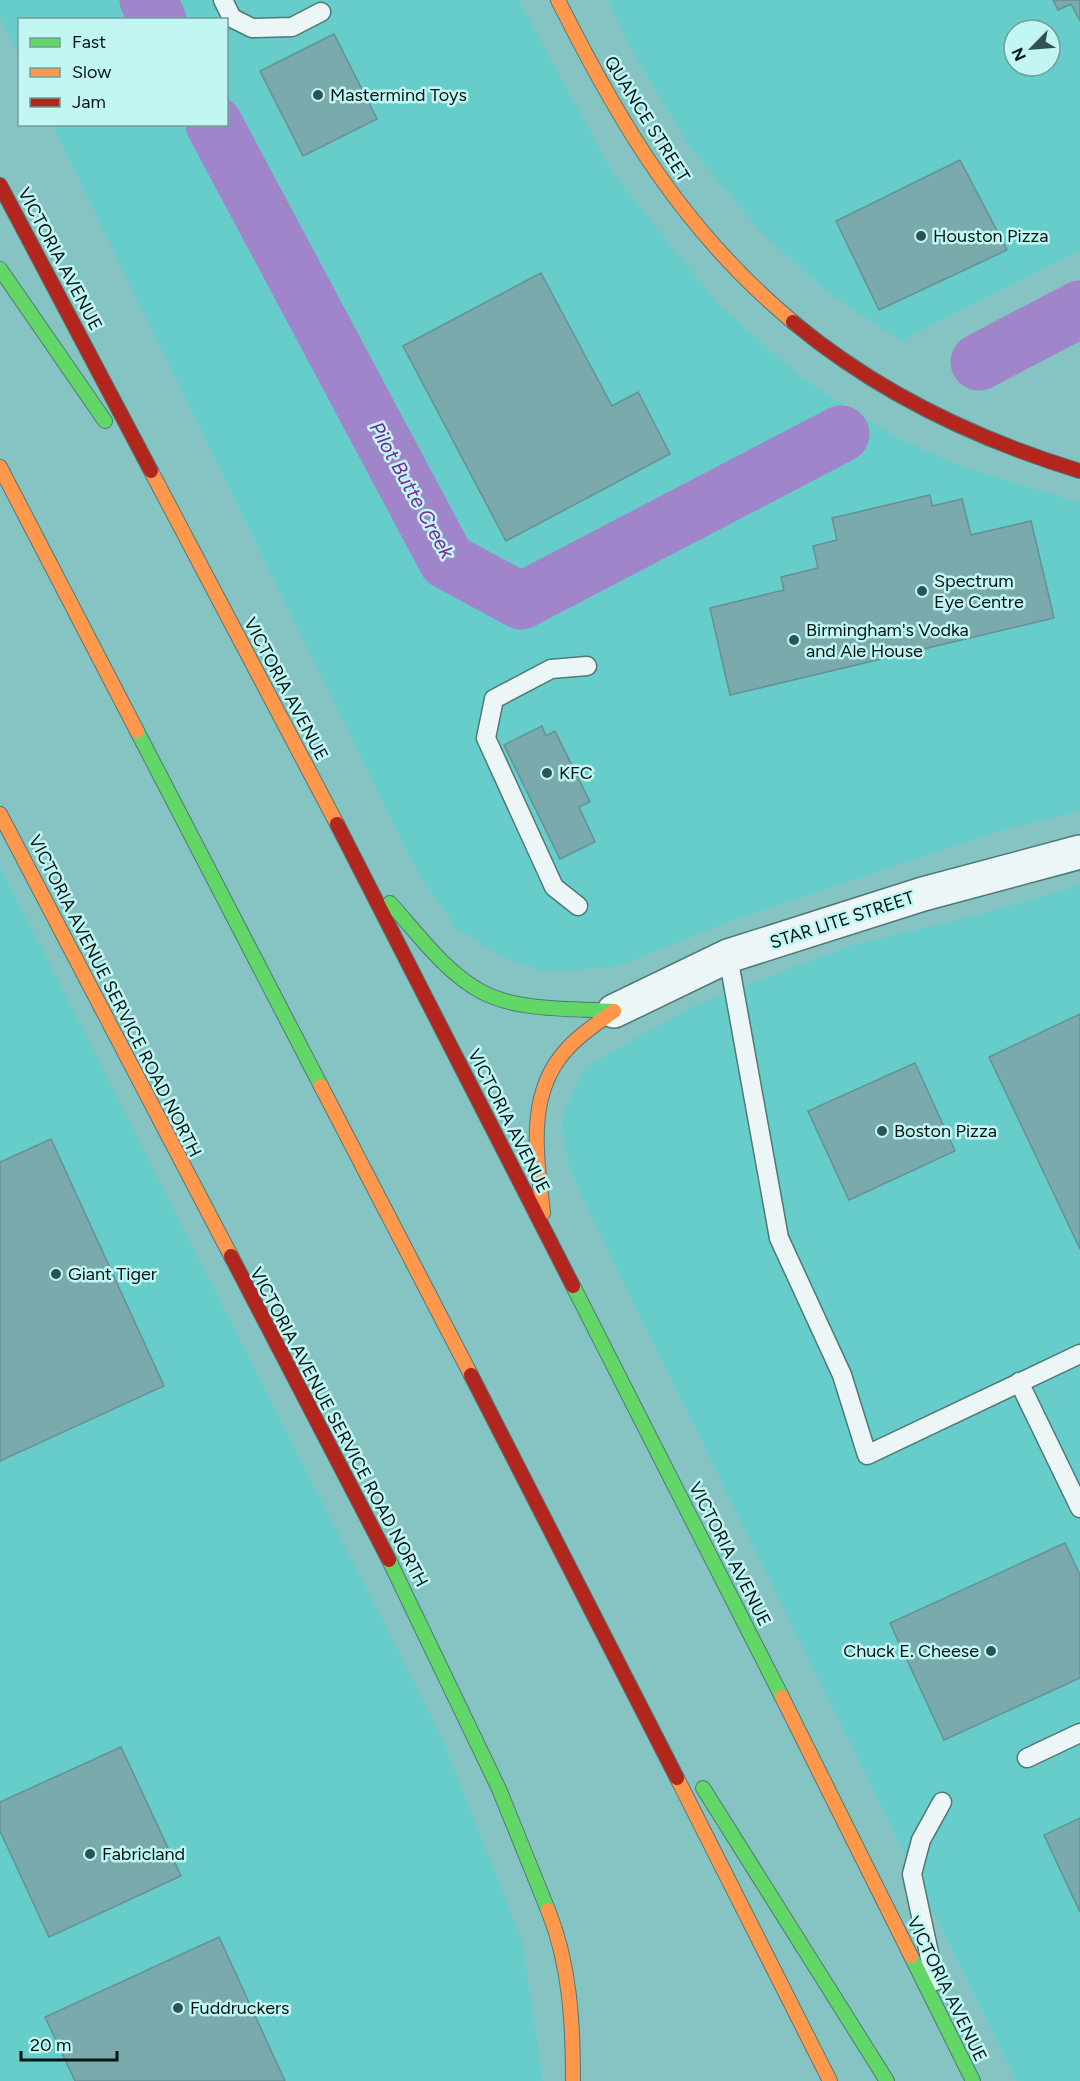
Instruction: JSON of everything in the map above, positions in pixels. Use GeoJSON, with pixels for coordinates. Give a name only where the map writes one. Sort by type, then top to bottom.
{"type":"FeatureCollection","features":[{"type":"Feature","properties":{"kind":"main road","name":"QUANCE STREET"},"geometry":{"type":"LineString","coordinates":[[558,0],[615,107],[651,167],[724,259],[776,310],[832,354],[898,398],[954,426],[1016,452],[1080,471]]}},
{"type":"Feature","properties":{"kind":"main road","name":"VICTORIA AVENUE"},"geometry":{"type":"LineString","coordinates":[[0,185],[362,872],[768,1668],[973,2081]]}},
{"type":"Feature","properties":{"kind":"main road"},"geometry":{"type":"LineString","coordinates":[[0,269],[191,546]]}},
{"type":"Feature","properties":{"kind":"main road"},"geometry":{"type":"LineString","coordinates":[[0,467],[612,1648],[830,2081]]}},
{"type":"Feature","properties":{"kind":"main road","name":"VICTORIA AVENUE SERVICE ROAD NORTH"},"geometry":{"type":"LineString","coordinates":[[0,814],[388,1558],[499,1789],[555,1926],[567,1975],[573,2024],[573,2081]]}},
{"type":"Feature","properties":{"kind":"main road"},"geometry":{"type":"LineString","coordinates":[[362,872],[451,969],[484,993],[521,1004],[614,1011]]}},
{"type":"Feature","properties":{"kind":"main road"},"geometry":{"type":"LineString","coordinates":[[544,1230],[535,1127],[543,1084],[566,1050],[614,1011]]}},
{"type":"Feature","properties":{"kind":"main road"},"geometry":{"type":"LineString","coordinates":[[612,1648],[678,1749]]}},
{"type":"Feature","properties":{"kind":"main road"},"geometry":{"type":"LineString","coordinates":[[697,1779],[887,2081]]}},
{"type":"Feature","properties":{"kind":"street","name":"STAR LITE STREET"},"geometry":{"type":"LineString","coordinates":[[614,1011],[728,956],[923,894],[1080,852]]}},
{"type":"Feature","properties":{"kind":"lane"},"geometry":{"type":"LineString","coordinates":[[223,0],[232,18],[252,28],[292,27],[321,12]]}},
{"type":"Feature","properties":{"kind":"lane"},"geometry":{"type":"LineString","coordinates":[[578,906],[554,887],[486,738],[494,699],[551,669],[587,666]]}},
{"type":"Feature","properties":{"kind":"lane"},"geometry":{"type":"LineString","coordinates":[[728,956],[779,1238],[842,1375],[867,1455],[1080,1354]]}},
{"type":"Feature","properties":{"kind":"lane"},"geometry":{"type":"LineString","coordinates":[[1019,1382],[1080,1508]]}},
{"type":"Feature","properties":{"kind":"lane"},"geometry":{"type":"LineString","coordinates":[[1027,1758],[1080,1733]]}},
{"type":"Feature","properties":{"kind":"lane"},"geometry":{"type":"LineString","coordinates":[[942,1802],[921,1840],[912,1874],[945,2026]]}},
{"type":"Feature","properties":{"kind":"shaded area"},"geometry":{"type":"Polygon","coordinates":[[[0,0],[519,0],[613,173],[718,304],[802,378],[895,437],[958,465],[1080,503],[1080,811],[1000,831],[737,919],[615,967],[544,972],[501,956],[457,929],[416,870],[52,126],[228,126],[228,18],[18,18],[18,55],[0,17],[0,0]]]}},
{"type":"Feature","properties":{"kind":"shaded area"},"geometry":{"type":"Polygon","coordinates":[[[608,0],[1080,0],[1080,250],[901,341],[829,293],[761,232],[689,146],[631,49],[608,0]]]}},
{"type":"Feature","properties":{"kind":"shaded area"},"geometry":{"type":"Polygon","coordinates":[[[0,866],[442,1738],[522,1941],[543,2081],[0,2081],[0,866]]]}},
{"type":"Feature","properties":{"kind":"shaded area"},"geometry":{"type":"Polygon","coordinates":[[[1080,885],[1080,2081],[1017,2081],[614,1264],[569,1167],[561,1120],[584,1068],[693,1006],[852,945],[975,916],[1080,885]]]}},
{"type":"Feature","properties":{"kind":"building"},"geometry":{"type":"Polygon","coordinates":[[[1053,0],[1080,0],[1080,21],[1071,4],[1058,10],[1053,0]]]}},
{"type":"Feature","properties":{"kind":"building","name":"Mastermind Toys"},"geometry":{"type":"Polygon","coordinates":[[[334,34],[377,119],[303,156],[260,71],[334,34]]]}},
{"type":"Feature","properties":{"kind":"building","name":"Houston Pizza"},"geometry":{"type":"Polygon","coordinates":[[[960,160],[1007,250],[879,310],[836,221],[960,160]]]}},
{"type":"Feature","properties":{"kind":"building"},"geometry":{"type":"Polygon","coordinates":[[[541,273],[612,406],[638,392],[670,454],[506,541],[403,346],[541,273]]]}},
{"type":"Feature","properties":{"kind":"building"},"geometry":{"type":"Polygon","coordinates":[[[930,495],[932,506],[962,499],[971,535],[1031,521],[1054,618],[730,695],[710,608],[784,590],[781,577],[818,568],[813,546],[837,540],[832,518],[930,495]]]}},
{"type":"Feature","properties":{"kind":"building","name":"KFC"},"geometry":{"type":"Polygon","coordinates":[[[542,726],[546,736],[555,731],[590,802],[579,807],[595,842],[560,859],[504,745],[542,726]]]}},
{"type":"Feature","properties":{"kind":"building"},"geometry":{"type":"Polygon","coordinates":[[[1080,1014],[1080,1249],[989,1057],[1080,1014]]]}},
{"type":"Feature","properties":{"kind":"building","name":"Boston Pizza"},"geometry":{"type":"Polygon","coordinates":[[[915,1063],[955,1151],[849,1200],[808,1111],[915,1063]]]}},
{"type":"Feature","properties":{"kind":"building","name":"Giant Tiger"},"geometry":{"type":"Polygon","coordinates":[[[51,1139],[164,1386],[0,1461],[0,1162],[51,1139]]]}},
{"type":"Feature","properties":{"kind":"building","name":"Chuck E. Cheese"},"geometry":{"type":"Polygon","coordinates":[[[1065,1543],[1080,1575],[1080,1678],[944,1740],[890,1623],[1065,1543]]]}},
{"type":"Feature","properties":{"kind":"building","name":"Fabricland"},"geometry":{"type":"Polygon","coordinates":[[[121,1747],[181,1876],[49,1937],[0,1831],[0,1802],[121,1747]]]}},
{"type":"Feature","properties":{"kind":"building"},"geometry":{"type":"Polygon","coordinates":[[[1080,1818],[1080,1912],[1044,1835],[1080,1818]]]}},
{"type":"Feature","properties":{"kind":"building"},"geometry":{"type":"Polygon","coordinates":[[[219,1937],[285,2081],[75,2081],[45,2017],[219,1937]]]}},
{"type":"Feature","properties":{"kind":"waterway","name":"Pilot Butte Creek"},"geometry":{"type":"LineString","coordinates":[[148,0],[157,18]]}},
{"type":"Feature","properties":{"kind":"waterway","name":"Pilot Butte Creek"},"geometry":{"type":"LineString","coordinates":[[215,126],[447,561],[521,601],[841,434]]}},
{"type":"Feature","properties":{"kind":"waterway","name":"Pilot Butte Creek"},"geometry":{"type":"LineString","coordinates":[[979,362],[1080,309]]}},
{"type":"Feature","properties":{"kind":"traffic: fast"},"geometry":{"type":"LineString","coordinates":[[0,269],[105,421]]}},
{"type":"Feature","properties":{"kind":"traffic: fast"},"geometry":{"type":"LineString","coordinates":[[137,731],[321,1086]]}},
{"type":"Feature","properties":{"kind":"traffic: fast"},"geometry":{"type":"LineString","coordinates":[[390,903],[444,963],[482,992],[513,1003],[530,1006],[614,1011]]}},
{"type":"Feature","properties":{"kind":"traffic: fast"},"geometry":{"type":"LineString","coordinates":[[573,1286],[782,1697]]}},
{"type":"Feature","properties":{"kind":"traffic: fast"},"geometry":{"type":"LineString","coordinates":[[389,1560],[499,1789],[548,1910]]}},
{"type":"Feature","properties":{"kind":"traffic: fast"},"geometry":{"type":"LineString","coordinates":[[703,1788],[887,2081]]}},
{"type":"Feature","properties":{"kind":"traffic: fast"},"geometry":{"type":"LineString","coordinates":[[911,1956],[973,2081]]}},
{"type":"Feature","properties":{"kind":"traffic: slow"},"geometry":{"type":"LineString","coordinates":[[558,0],[606,91],[658,174],[719,251],[793,322]]}},
{"type":"Feature","properties":{"kind":"traffic: slow"},"geometry":{"type":"LineString","coordinates":[[0,467],[137,731]]}},
{"type":"Feature","properties":{"kind":"traffic: slow"},"geometry":{"type":"LineString","coordinates":[[151,471],[337,824]]}},
{"type":"Feature","properties":{"kind":"traffic: slow"},"geometry":{"type":"LineString","coordinates":[[0,814],[231,1256]]}},
{"type":"Feature","properties":{"kind":"traffic: slow"},"geometry":{"type":"LineString","coordinates":[[543,1213],[538,1170],[537,1127],[539,1106],[545,1086],[554,1067],[567,1049],[614,1011]]}},
{"type":"Feature","properties":{"kind":"traffic: slow"},"geometry":{"type":"LineString","coordinates":[[321,1086],[471,1375]]}},
{"type":"Feature","properties":{"kind":"traffic: slow"},"geometry":{"type":"LineString","coordinates":[[782,1697],[911,1956]]}},
{"type":"Feature","properties":{"kind":"traffic: slow"},"geometry":{"type":"LineString","coordinates":[[677,1778],[830,2081]]}},
{"type":"Feature","properties":{"kind":"traffic: slow"},"geometry":{"type":"LineString","coordinates":[[548,1910],[566,1973],[572,2037],[573,2081]]}},
{"type":"Feature","properties":{"kind":"traffic: jam"},"geometry":{"type":"LineString","coordinates":[[0,185],[151,471]]}},
{"type":"Feature","properties":{"kind":"traffic: jam"},"geometry":{"type":"LineString","coordinates":[[793,322],[859,371],[929,411],[965,429],[1080,471]]}},
{"type":"Feature","properties":{"kind":"traffic: jam"},"geometry":{"type":"LineString","coordinates":[[337,824],[573,1286]]}},
{"type":"Feature","properties":{"kind":"traffic: jam"},"geometry":{"type":"LineString","coordinates":[[231,1256],[389,1560]]}},
{"type":"Feature","properties":{"kind":"traffic: jam"},"geometry":{"type":"LineString","coordinates":[[471,1375],[677,1778]]}},
{"type":"Feature","properties":{"kind":"place","name":"Mastermind Toys"},"geometry":{"type":"Point","coordinates":[318,95]}},
{"type":"Feature","properties":{"kind":"place","name":"Houston Pizza"},"geometry":{"type":"Point","coordinates":[921,236]}},
{"type":"Feature","properties":{"kind":"place","name":"Spectrum Eye Centre"},"geometry":{"type":"Point","coordinates":[922,591]}},
{"type":"Feature","properties":{"kind":"place","name":"Birmingham's Vodka and Ale House"},"geometry":{"type":"Point","coordinates":[794,640]}},
{"type":"Feature","properties":{"kind":"place","name":"KFC"},"geometry":{"type":"Point","coordinates":[547,773]}},
{"type":"Feature","properties":{"kind":"place","name":"Boston Pizza"},"geometry":{"type":"Point","coordinates":[882,1131]}},
{"type":"Feature","properties":{"kind":"place","name":"Giant Tiger"},"geometry":{"type":"Point","coordinates":[56,1274]}},
{"type":"Feature","properties":{"kind":"place","name":"Chuck E. Cheese"},"geometry":{"type":"Point","coordinates":[991,1651]}},
{"type":"Feature","properties":{"kind":"place","name":"Fabricland"},"geometry":{"type":"Point","coordinates":[90,1854]}},
{"type":"Feature","properties":{"kind":"place","name":"Fuddruckers"},"geometry":{"type":"Point","coordinates":[178,2008]}}]}
